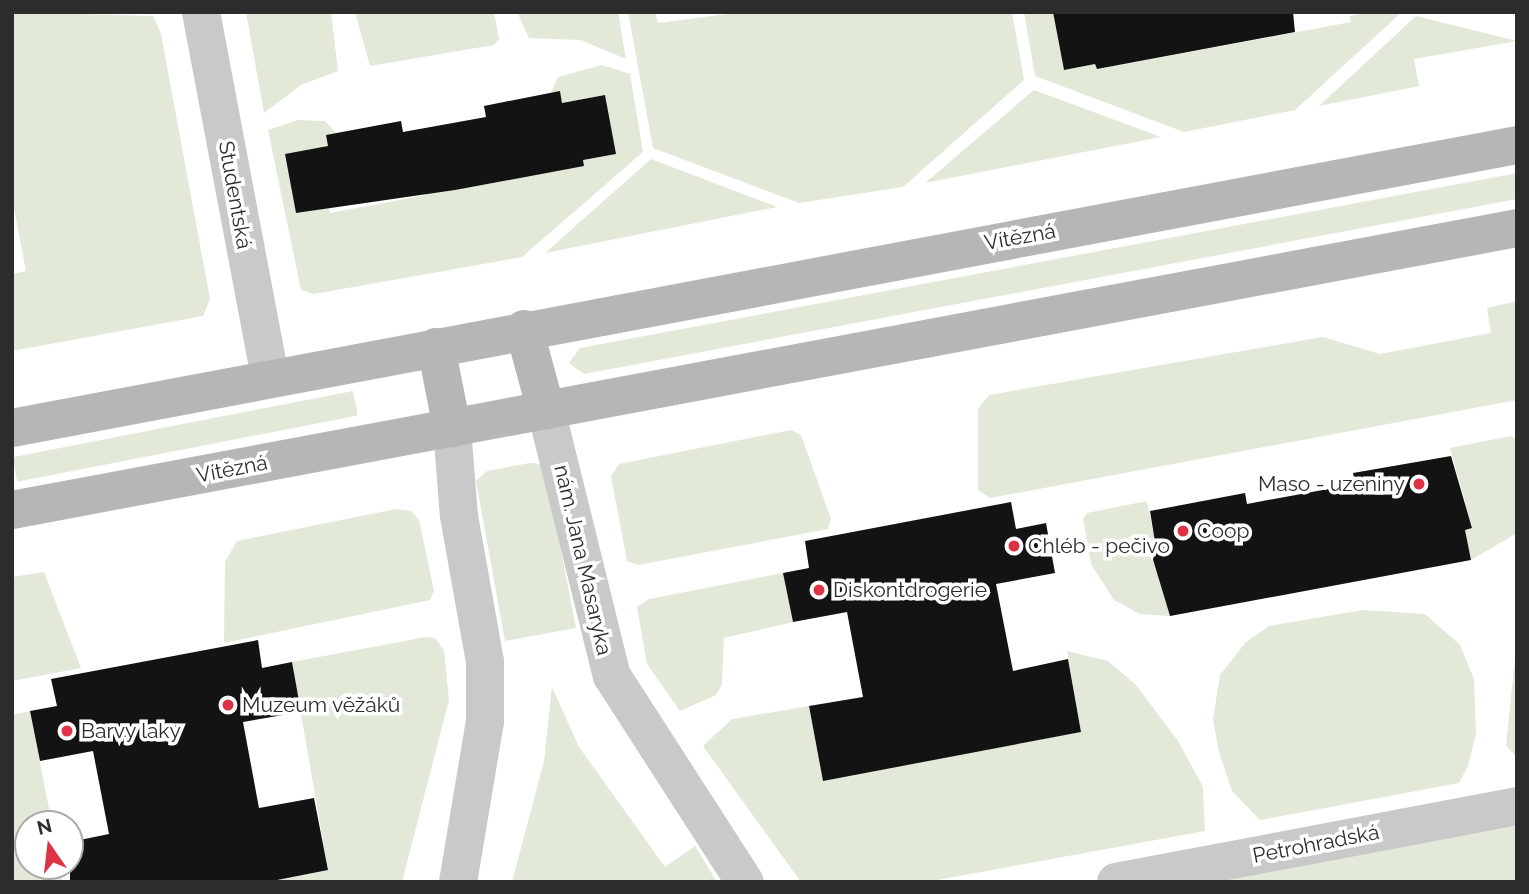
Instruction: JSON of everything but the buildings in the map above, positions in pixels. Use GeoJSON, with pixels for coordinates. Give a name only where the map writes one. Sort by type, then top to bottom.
{"type":"FeatureCollection","features":[{"type":"Feature","properties":{"kind":"main road","name":"Vítězná"},"geometry":{"type":"LineString","coordinates":[[12,428],[524,329],[1517,145]]}},
{"type":"Feature","properties":{"kind":"main road","name":"Vítězná"},"geometry":{"type":"LineString","coordinates":[[12,510],[1517,228]]}},
{"type":"Feature","properties":{"kind":"main road"},"geometry":{"type":"LineString","coordinates":[[524,329],[546,410]]}},
{"type":"Feature","properties":{"kind":"main road"},"geometry":{"type":"LineString","coordinates":[[436,347],[452,428]]}},
{"type":"Feature","properties":{"kind":"street","name":"Studentská"},"geometry":{"type":"LineString","coordinates":[[201,12],[270,378]]}},
{"type":"Feature","properties":{"kind":"street","name":"nám. Jana Masaryka"},"geometry":{"type":"LineString","coordinates":[[546,410],[612,676],[745,882]]}},
{"type":"Feature","properties":{"kind":"street"},"geometry":{"type":"LineString","coordinates":[[452,428],[459,516],[485,662],[485,721],[458,882]]}},
{"type":"Feature","properties":{"kind":"street","name":"Petrohradská"},"geometry":{"type":"LineString","coordinates":[[1116,882],[1517,806]]}},
{"type":"Feature","properties":{"kind":"green space"},"geometry":{"type":"Polygon","coordinates":[[[12,12],[153,16],[161,34],[210,299],[203,316],[12,351],[12,274],[26,271],[12,198],[12,12]]]}},
{"type":"Feature","properties":{"kind":"green space"},"geometry":{"type":"Polygon","coordinates":[[[246,12],[331,12],[338,71],[301,85],[264,113],[246,12]]]}},
{"type":"Feature","properties":{"kind":"green space"},"geometry":{"type":"Polygon","coordinates":[[[355,12],[494,12],[499,39],[494,45],[370,66],[355,12]]]}},
{"type":"Feature","properties":{"kind":"green space"},"geometry":{"type":"Polygon","coordinates":[[[517,12],[618,12],[626,59],[581,40],[529,38],[517,12]]]}},
{"type":"Feature","properties":{"kind":"green space"},"geometry":{"type":"Polygon","coordinates":[[[628,12],[655,12],[658,23],[744,12],[1012,12],[1024,80],[903,187],[799,203],[653,148],[628,12]]]}},
{"type":"Feature","properties":{"kind":"green space"},"geometry":{"type":"Polygon","coordinates":[[[1024,12],[1053,12],[1064,70],[1095,64],[1097,69],[1351,22],[1350,16],[1371,12],[1402,12],[1295,110],[1184,132],[1035,76],[1024,12]]]}},
{"type":"Feature","properties":{"kind":"green space"},"geometry":{"type":"Polygon","coordinates":[[[1416,16],[1517,41],[1414,59],[1419,86],[1319,106],[1416,16]]]}},
{"type":"Feature","properties":{"kind":"green space"},"geometry":{"type":"Polygon","coordinates":[[[602,65],[630,74],[643,152],[522,257],[314,294],[301,290],[268,130],[298,120],[325,121],[336,133],[326,135],[328,146],[297,213],[329,208],[330,213],[426,195],[425,190],[584,166],[583,160],[615,154],[605,95],[562,103],[560,91],[551,93],[558,77],[602,65]]]}},
{"type":"Feature","properties":{"kind":"green space"},"geometry":{"type":"Polygon","coordinates":[[[1034,90],[1161,137],[925,183],[1034,90]]]}},
{"type":"Feature","properties":{"kind":"green space"},"geometry":{"type":"Polygon","coordinates":[[[651,159],[777,207],[545,253],[651,159]]]}},
{"type":"Feature","properties":{"kind":"green space"},"geometry":{"type":"Polygon","coordinates":[[[1517,173],[1517,199],[584,374],[569,363],[580,348],[1517,173]]]}},
{"type":"Feature","properties":{"kind":"green space"},"geometry":{"type":"Polygon","coordinates":[[[1517,301],[1517,400],[990,498],[978,490],[978,409],[989,395],[1323,337],[1380,354],[1491,333],[1487,308],[1517,301]]]}},
{"type":"Feature","properties":{"kind":"green space"},"geometry":{"type":"Polygon","coordinates":[[[353,391],[358,416],[17,482],[12,457],[353,391]]]}},
{"type":"Feature","properties":{"kind":"green space"},"geometry":{"type":"Polygon","coordinates":[[[791,430],[801,435],[831,519],[828,529],[638,565],[627,561],[611,476],[619,464],[791,430]]]}},
{"type":"Feature","properties":{"kind":"green space"},"geometry":{"type":"Polygon","coordinates":[[[1511,436],[1517,440],[1517,533],[1471,560],[1465,530],[1472,527],[1450,448],[1511,436]]]}},
{"type":"Feature","properties":{"kind":"green space"},"geometry":{"type":"Polygon","coordinates":[[[530,463],[540,464],[546,473],[576,628],[505,641],[476,481],[487,471],[530,463]]]}},
{"type":"Feature","properties":{"kind":"green space"},"geometry":{"type":"Polygon","coordinates":[[[1147,501],[1155,542],[1148,543],[1170,616],[1140,614],[1114,600],[1091,564],[1083,519],[1087,513],[1147,501]]]}},
{"type":"Feature","properties":{"kind":"green space"},"geometry":{"type":"Polygon","coordinates":[[[396,509],[411,511],[419,520],[434,591],[430,600],[224,643],[225,562],[237,541],[396,509]]]}},
{"type":"Feature","properties":{"kind":"green space"},"geometry":{"type":"Polygon","coordinates":[[[44,572],[81,668],[12,681],[12,577],[44,572]]]}},
{"type":"Feature","properties":{"kind":"green space"},"geometry":{"type":"Polygon","coordinates":[[[783,573],[793,622],[724,638],[722,685],[716,695],[680,711],[647,664],[637,607],[649,599],[783,573]]]}},
{"type":"Feature","properties":{"kind":"green space"},"geometry":{"type":"Polygon","coordinates":[[[1363,610],[1425,614],[1460,645],[1474,679],[1476,734],[1468,766],[1459,783],[1260,820],[1232,791],[1219,752],[1213,719],[1220,675],[1246,642],[1269,626],[1363,610]]]}},
{"type":"Feature","properties":{"kind":"green space"},"geometry":{"type":"Polygon","coordinates":[[[426,637],[435,638],[444,650],[449,700],[402,882],[267,882],[328,870],[292,662],[426,637]]]}},
{"type":"Feature","properties":{"kind":"green space"},"geometry":{"type":"Polygon","coordinates":[[[1517,638],[1517,757],[1506,746],[1517,638]]]}},
{"type":"Feature","properties":{"kind":"green space"},"geometry":{"type":"Polygon","coordinates":[[[1067,651],[1108,661],[1136,685],[1178,741],[1203,787],[1205,831],[926,882],[801,882],[703,746],[732,719],[809,706],[823,780],[1081,732],[1067,651]]]}},
{"type":"Feature","properties":{"kind":"green space"},"geometry":{"type":"Polygon","coordinates":[[[552,687],[579,747],[665,867],[695,846],[717,882],[512,882],[544,761],[552,687]]]}},
{"type":"Feature","properties":{"kind":"green space"},"geometry":{"type":"Polygon","coordinates":[[[30,711],[49,810],[14,810],[14,880],[63,882],[12,882],[12,715],[30,711]]]}},
{"type":"Feature","properties":{"kind":"green space"},"geometry":{"type":"Polygon","coordinates":[[[1517,826],[1517,882],[1217,882],[1370,853],[1517,826]]]}},
{"type":"Feature","properties":{"kind":"place","name":"Maso - uzeniny"},"geometry":{"type":"Point","coordinates":[1419,484]}},
{"type":"Feature","properties":{"kind":"place","name":"Coop"},"geometry":{"type":"Point","coordinates":[1183,531]}},
{"type":"Feature","properties":{"kind":"place","name":"Chléb - pečivo"},"geometry":{"type":"Point","coordinates":[1014,546]}},
{"type":"Feature","properties":{"kind":"place","name":"Diskontdrogerie"},"geometry":{"type":"Point","coordinates":[819,590]}},
{"type":"Feature","properties":{"kind":"place","name":"Muzeum věžáků"},"geometry":{"type":"Point","coordinates":[228,705]}},
{"type":"Feature","properties":{"kind":"place","name":"Barvy laky"},"geometry":{"type":"Point","coordinates":[67,731]}}]}
